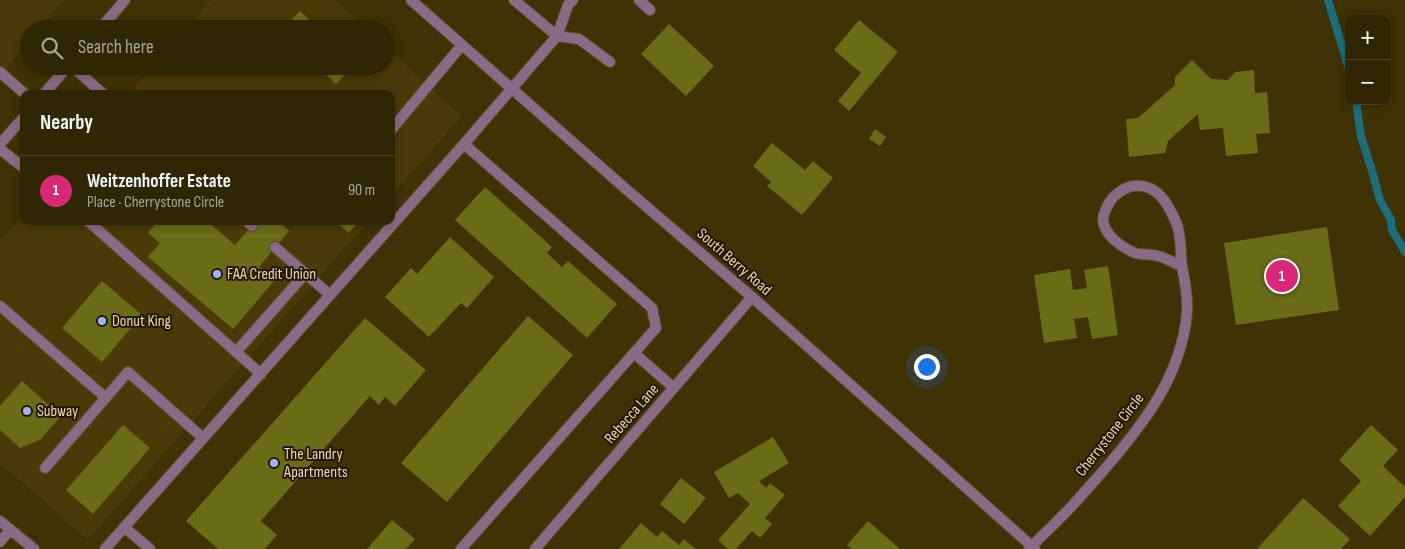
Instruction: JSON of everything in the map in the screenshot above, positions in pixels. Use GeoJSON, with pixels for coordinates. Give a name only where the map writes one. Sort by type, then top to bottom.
{"type":"FeatureCollection","features":[{"type":"Feature","properties":{"kind":"street"},"geometry":{"type":"LineString","coordinates":[[108,20],[125,0]]}},
{"type":"Feature","properties":{"kind":"street","name":"South Berry Road"},"geometry":{"type":"LineString","coordinates":[[411,0],[752,297],[1032,548]]}},
{"type":"Feature","properties":{"kind":"street"},"geometry":{"type":"LineString","coordinates":[[514,0],[557,36],[579,39],[610,62]]}},
{"type":"Feature","properties":{"kind":"street"},"geometry":{"type":"LineString","coordinates":[[395,222],[557,36],[568,5],[573,0]]}},
{"type":"Feature","properties":{"kind":"street"},"geometry":{"type":"LineString","coordinates":[[639,0],[650,10]]}},
{"type":"Feature","properties":{"kind":"street"},"geometry":{"type":"LineString","coordinates":[[395,125],[462,45]]}},
{"type":"Feature","properties":{"kind":"street"},"geometry":{"type":"LineString","coordinates":[[0,72],[20,90]]}},
{"type":"Feature","properties":{"kind":"street"},"geometry":{"type":"LineString","coordinates":[[47,90],[60,75]]}},
{"type":"Feature","properties":{"kind":"street"},"geometry":{"type":"LineString","coordinates":[[82,75],[99,90]]}},
{"type":"Feature","properties":{"kind":"street"},"geometry":{"type":"LineString","coordinates":[[0,144],[20,122]]}},
{"type":"Feature","properties":{"kind":"street"},"geometry":{"type":"LineString","coordinates":[[461,549],[656,328],[652,308],[464,144]]}},
{"type":"Feature","properties":{"kind":"street"},"geometry":{"type":"LineString","coordinates":[[0,149],[20,165]]}},
{"type":"Feature","properties":{"kind":"street","name":"Cherrystone Circle"},"geometry":{"type":"LineString","coordinates":[[1032,548],[1120,451],[1148,414],[1171,374],[1182,342],[1187,310],[1186,282],[1182,266],[1178,227],[1169,206],[1150,187],[1136,185],[1126,187],[1116,194],[1108,203],[1102,219],[1108,234],[1120,244],[1136,253],[1159,256],[1182,266]]}},
{"type":"Feature","properties":{"kind":"street"},"geometry":{"type":"LineString","coordinates":[[93,225],[261,374]]}},
{"type":"Feature","properties":{"kind":"street"},"geometry":{"type":"LineString","coordinates":[[105,549],[392,225]]}},
{"type":"Feature","properties":{"kind":"street"},"geometry":{"type":"LineString","coordinates":[[275,247],[330,295]]}},
{"type":"Feature","properties":{"kind":"street"},"geometry":{"type":"LineString","coordinates":[[236,352],[305,274]]}},
{"type":"Feature","properties":{"kind":"street","name":"Rebecca Lane"},"geometry":{"type":"LineString","coordinates":[[534,549],[752,297]]}},
{"type":"Feature","properties":{"kind":"street"},"geometry":{"type":"LineString","coordinates":[[0,306],[106,398]]}},
{"type":"Feature","properties":{"kind":"street"},"geometry":{"type":"LineString","coordinates":[[634,353],[674,388]]}},
{"type":"Feature","properties":{"kind":"street"},"geometry":{"type":"LineString","coordinates":[[45,468],[128,372],[203,438]]}},
{"type":"Feature","properties":{"kind":"street"},"geometry":{"type":"LineString","coordinates":[[0,521],[34,549]]}},
{"type":"Feature","properties":{"kind":"street"},"geometry":{"type":"LineString","coordinates":[[124,527],[150,549]]}},
{"type":"Feature","properties":{"kind":"street"},"geometry":{"type":"LineString","coordinates":[[0,542],[10,530]]}},
{"type":"Feature","properties":{"kind":"shaded area"},"geometry":{"type":"Polygon","coordinates":[[[0,0],[64,0],[47,20],[20,20],[20,52],[0,76],[0,0]]]}},
{"type":"Feature","properties":{"kind":"shaded area"},"geometry":{"type":"Polygon","coordinates":[[[211,0],[335,0],[357,20],[194,20],[211,0]]]}},
{"type":"Feature","properties":{"kind":"shaded area"},"geometry":{"type":"Polygon","coordinates":[[[395,55],[462,116],[395,191],[395,90],[132,90],[145,75],[395,75],[395,55]]]}},
{"type":"Feature","properties":{"kind":"shaded area"},"geometry":{"type":"Polygon","coordinates":[[[20,218],[20,225],[365,225],[88,540],[0,463],[0,241],[20,218]]]}},
{"type":"Feature","properties":{"kind":"building"},"geometry":{"type":"Polygon","coordinates":[[[300,11],[309,20],[292,20],[300,11]]]}},
{"type":"Feature","properties":{"kind":"building"},"geometry":{"type":"Polygon","coordinates":[[[859,20],[898,52],[849,111],[838,101],[861,73],[834,50],[859,20]]]}},
{"type":"Feature","properties":{"kind":"building"},"geometry":{"type":"Polygon","coordinates":[[[669,24],[714,66],[686,96],[641,54],[669,24]]]}},
{"type":"Feature","properties":{"kind":"building"},"geometry":{"type":"Polygon","coordinates":[[[1192,60],[1211,79],[1228,80],[1235,72],[1254,70],[1255,93],[1267,92],[1270,133],[1256,134],[1258,153],[1226,156],[1223,128],[1200,130],[1198,114],[1168,141],[1165,153],[1129,157],[1126,119],[1138,118],[1175,85],[1175,77],[1192,60]]]}},
{"type":"Feature","properties":{"kind":"building"},"geometry":{"type":"Polygon","coordinates":[[[326,75],[344,75],[336,84],[326,75]]]}},
{"type":"Feature","properties":{"kind":"building"},"geometry":{"type":"Polygon","coordinates":[[[875,129],[886,137],[880,146],[869,139],[875,129]]]}},
{"type":"Feature","properties":{"kind":"building"},"geometry":{"type":"Polygon","coordinates":[[[772,143],[805,170],[813,161],[833,178],[802,215],[767,186],[771,182],[753,166],[772,143]]]}},
{"type":"Feature","properties":{"kind":"building"},"geometry":{"type":"Polygon","coordinates":[[[485,187],[552,247],[547,253],[562,267],[568,261],[617,304],[587,338],[455,220],[485,187]]]}},
{"type":"Feature","properties":{"kind":"building","name":"FAA Credit Union"},"geometry":{"type":"Polygon","coordinates":[[[155,225],[212,225],[235,245],[252,225],[282,225],[289,231],[259,267],[275,280],[233,329],[148,257],[160,243],[148,233],[155,225]]]}},
{"type":"Feature","properties":{"kind":"building"},"geometry":{"type":"Polygon","coordinates":[[[340,225],[356,225],[349,233],[340,225]]]}},
{"type":"Feature","properties":{"kind":"building"},"geometry":{"type":"Polygon","coordinates":[[[1327,227],[1339,310],[1236,325],[1224,243],[1327,227]]]}},
{"type":"Feature","properties":{"kind":"building"},"geometry":{"type":"Polygon","coordinates":[[[450,237],[494,277],[467,308],[461,303],[429,337],[385,297],[411,268],[417,274],[450,237]]]}},
{"type":"Feature","properties":{"kind":"building"},"geometry":{"type":"Polygon","coordinates":[[[1108,266],[1118,335],[1092,339],[1088,317],[1074,319],[1077,338],[1044,343],[1034,275],[1070,269],[1073,290],[1087,288],[1084,270],[1108,266]]]}},
{"type":"Feature","properties":{"kind":"building","name":"Donut King"},"geometry":{"type":"Polygon","coordinates":[[[102,281],[142,315],[102,362],[62,328],[102,281]]]}},
{"type":"Feature","properties":{"kind":"building"},"geometry":{"type":"Polygon","coordinates":[[[528,316],[573,355],[447,502],[401,463],[528,316]]]}},
{"type":"Feature","properties":{"kind":"building","name":"The Landry Apartments"},"geometry":{"type":"Polygon","coordinates":[[[365,318],[426,370],[395,406],[385,397],[379,405],[370,396],[261,521],[277,535],[265,549],[218,549],[186,521],[365,318]]]}},
{"type":"Feature","properties":{"kind":"building","name":"Subway"},"geometry":{"type":"Polygon","coordinates":[[[22,381],[61,416],[40,440],[20,448],[0,430],[0,406],[22,381]]]}},
{"type":"Feature","properties":{"kind":"building"},"geometry":{"type":"Polygon","coordinates":[[[123,425],[150,448],[93,514],[66,490],[123,425]]]}},
{"type":"Feature","properties":{"kind":"building"},"geometry":{"type":"Polygon","coordinates":[[[1371,425],[1398,450],[1383,466],[1405,487],[1405,497],[1370,536],[1338,506],[1361,481],[1339,460],[1371,425]]]}},
{"type":"Feature","properties":{"kind":"building"},"geometry":{"type":"Polygon","coordinates":[[[773,437],[789,463],[759,481],[766,488],[770,483],[785,495],[765,518],[772,524],[760,538],[752,531],[736,549],[728,549],[718,540],[750,504],[738,493],[729,498],[714,472],[773,437]]]}},
{"type":"Feature","properties":{"kind":"building"},"geometry":{"type":"Polygon","coordinates":[[[681,478],[706,498],[684,524],[660,504],[681,478]]]}},
{"type":"Feature","properties":{"kind":"building"},"geometry":{"type":"Polygon","coordinates":[[[1303,498],[1350,539],[1341,549],[1257,549],[1303,498]]]}},
{"type":"Feature","properties":{"kind":"building"},"geometry":{"type":"Polygon","coordinates":[[[392,520],[415,539],[406,549],[367,549],[392,520]]]}},
{"type":"Feature","properties":{"kind":"building"},"geometry":{"type":"Polygon","coordinates":[[[868,521],[900,549],[852,549],[847,545],[868,521]]]}},
{"type":"Feature","properties":{"kind":"building"},"geometry":{"type":"Polygon","coordinates":[[[641,523],[657,537],[662,531],[679,545],[684,539],[696,549],[619,549],[641,523]]]}},
{"type":"Feature","properties":{"kind":"waterway"},"geometry":{"type":"LineString","coordinates":[[1328,0],[1346,60]]}},
{"type":"Feature","properties":{"kind":"waterway"},"geometry":{"type":"LineString","coordinates":[[1357,105],[1361,136],[1380,200],[1391,220],[1392,230],[1405,252]]}},
{"type":"Feature","properties":{"kind":"place","name":"FAA Credit Union"},"geometry":{"type":"Point","coordinates":[217,274]}},
{"type":"Feature","properties":{"kind":"place","name":"Weitzenhoffer Estate"},"geometry":{"type":"Point","coordinates":[1282,276]}},
{"type":"Feature","properties":{"kind":"place","name":"Donut King"},"geometry":{"type":"Point","coordinates":[102,321]}},
{"type":"Feature","properties":{"kind":"place","name":"Subway"},"geometry":{"type":"Point","coordinates":[27,411]}},
{"type":"Feature","properties":{"kind":"place","name":"The Landry Apartments"},"geometry":{"type":"Point","coordinates":[274,463]}}]}
